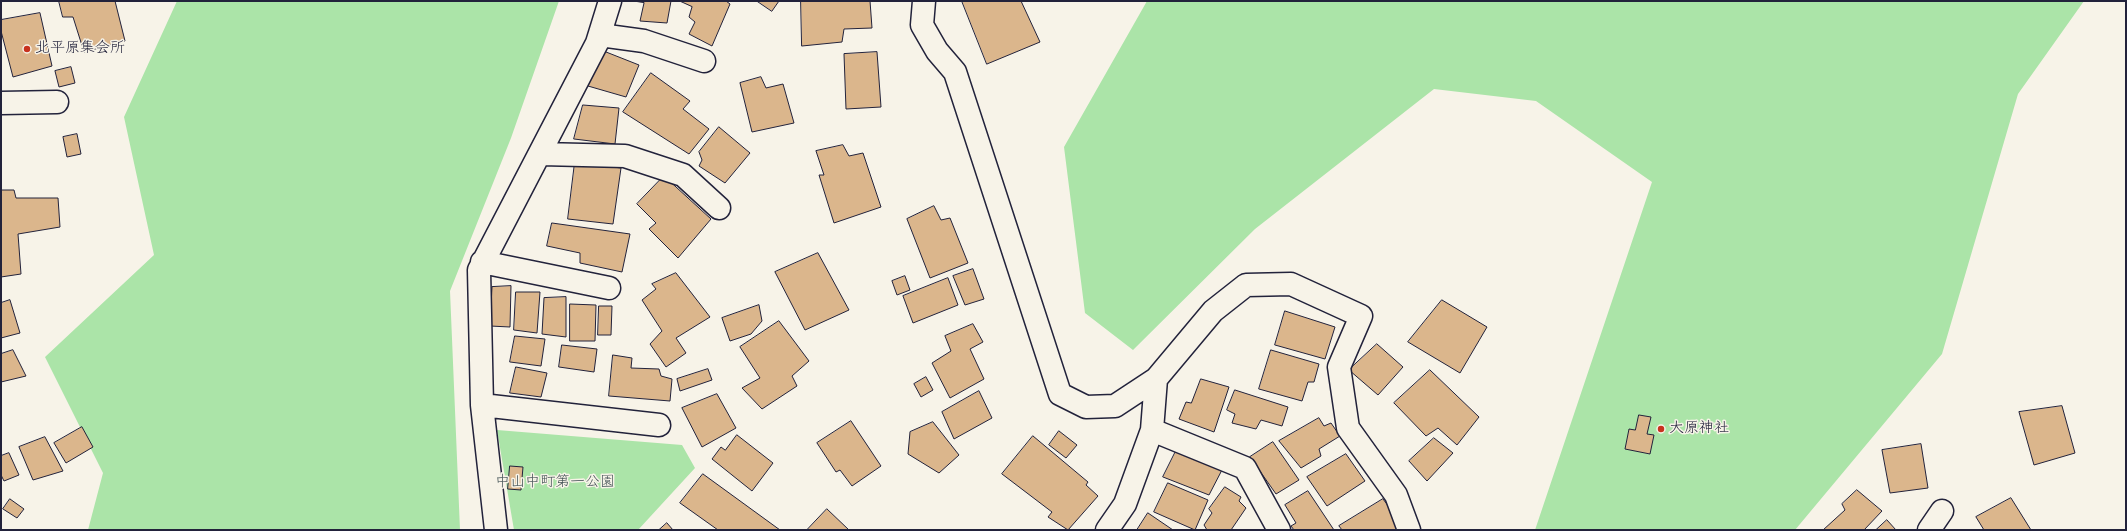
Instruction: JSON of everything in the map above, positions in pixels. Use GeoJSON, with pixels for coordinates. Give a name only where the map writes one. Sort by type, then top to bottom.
{"type":"FeatureCollection","features":[{"type":"Feature","properties":{"kind":"street"},"geometry":{"type":"LineString","coordinates":[[496,530],[482,405],[479,270],[541,154],[600,34],[610,1]]}},
{"type":"Feature","properties":{"kind":"street"},"geometry":{"type":"LineString","coordinates":[[924,1],[922,25],[937,51],[955,72],[1060,394],[1086,407],[1115,406],[1156,379],[1213,311],[1246,284],[1291,284],[1361,316],[1339,367],[1348,428],[1396,495],[1409,530]]}},
{"type":"Feature","properties":{"kind":"street"},"geometry":{"type":"LineString","coordinates":[[600,34],[644,41],[704,61]]}},
{"type":"Feature","properties":{"kind":"street"},"geometry":{"type":"LineString","coordinates":[[1,103],[57,102]]}},
{"type":"Feature","properties":{"kind":"street"},"geometry":{"type":"LineString","coordinates":[[541,154],[625,156],[683,175],[719,208]]}},
{"type":"Feature","properties":{"kind":"street"},"geometry":{"type":"LineString","coordinates":[[482,262],[609,288]]}},
{"type":"Feature","properties":{"kind":"street"},"geometry":{"type":"LineString","coordinates":[[1108,530],[1124,504],[1152,430],[1156,379]]}},
{"type":"Feature","properties":{"kind":"street"},"geometry":{"type":"LineString","coordinates":[[482,405],[659,425]]}},
{"type":"Feature","properties":{"kind":"street"},"geometry":{"type":"LineString","coordinates":[[1152,430],[1245,468],[1278,530]]}},
{"type":"Feature","properties":{"kind":"street"},"geometry":{"type":"LineString","coordinates":[[1929,530],[1942,511]]}},
{"type":"Feature","properties":{"kind":"green space"},"geometry":{"type":"Polygon","coordinates":[[[177,1],[559,1],[511,138],[450,291],[460,530],[88,530],[103,473],[45,357],[154,255],[124,117],[177,1]]]}},
{"type":"Feature","properties":{"kind":"green space"},"geometry":{"type":"Polygon","coordinates":[[[1147,1],[2084,1],[2018,94],[1942,354],[1795,530],[1535,530],[1652,182],[1536,101],[1434,89],[1255,229],[1133,350],[1085,313],[1064,147],[1147,1]]]}},
{"type":"Feature","properties":{"kind":"green space","name":"中山中町第一公園"},"geometry":{"type":"Polygon","coordinates":[[[497,430],[682,445],[695,468],[638,530],[514,530],[497,430]]]}},
{"type":"Feature","properties":{"kind":"building"},"geometry":{"type":"Polygon","coordinates":[[[59,1],[115,1],[125,41],[84,52],[73,17],[63,17],[59,1]]]}},
{"type":"Feature","properties":{"kind":"building"},"geometry":{"type":"Polygon","coordinates":[[[634,1],[671,1],[667,23],[640,21],[644,3],[634,1]]]}},
{"type":"Feature","properties":{"kind":"building"},"geometry":{"type":"Polygon","coordinates":[[[680,1],[726,1],[730,4],[712,46],[689,34],[695,22],[689,17],[692,7],[680,1]]]}},
{"type":"Feature","properties":{"kind":"building"},"geometry":{"type":"Polygon","coordinates":[[[757,1],[779,1],[772,11],[757,1]]]}},
{"type":"Feature","properties":{"kind":"building"},"geometry":{"type":"Polygon","coordinates":[[[801,1],[870,1],[872,28],[844,29],[842,42],[802,46],[801,1]]]}},
{"type":"Feature","properties":{"kind":"building"},"geometry":{"type":"Polygon","coordinates":[[[962,1],[1021,1],[1040,42],[987,64],[962,1]]]}},
{"type":"Feature","properties":{"kind":"building","name":"北平原集会所"},"geometry":{"type":"Polygon","coordinates":[[[40,13],[52,66],[13,77],[1,31],[1,20],[40,13]]]}},
{"type":"Feature","properties":{"kind":"building"},"geometry":{"type":"Polygon","coordinates":[[[601,50],[639,65],[626,97],[588,86],[601,50]]]}},
{"type":"Feature","properties":{"kind":"building"},"geometry":{"type":"Polygon","coordinates":[[[877,52],[881,107],[846,109],[844,54],[877,52]]]}},
{"type":"Feature","properties":{"kind":"building"},"geometry":{"type":"Polygon","coordinates":[[[71,67],[75,83],[59,87],[55,71],[71,67]]]}},
{"type":"Feature","properties":{"kind":"building"},"geometry":{"type":"Polygon","coordinates":[[[651,73],[690,101],[683,109],[709,129],[689,154],[623,112],[651,73]]]}},
{"type":"Feature","properties":{"kind":"building"},"geometry":{"type":"Polygon","coordinates":[[[761,77],[766,88],[783,84],[794,123],[752,132],[740,83],[761,77]]]}},
{"type":"Feature","properties":{"kind":"building"},"geometry":{"type":"Polygon","coordinates":[[[583,105],[619,108],[615,144],[574,139],[583,105]]]}},
{"type":"Feature","properties":{"kind":"building"},"geometry":{"type":"Polygon","coordinates":[[[719,127],[750,153],[725,183],[699,166],[702,160],[699,152],[719,127]]]}},
{"type":"Feature","properties":{"kind":"building"},"geometry":{"type":"Polygon","coordinates":[[[77,134],[81,154],[67,157],[63,137],[77,134]]]}},
{"type":"Feature","properties":{"kind":"building"},"geometry":{"type":"Polygon","coordinates":[[[843,145],[849,156],[863,153],[881,207],[834,223],[819,175],[824,175],[816,151],[843,145]]]}},
{"type":"Feature","properties":{"kind":"building"},"geometry":{"type":"Polygon","coordinates":[[[575,162],[621,168],[613,224],[568,219],[575,162]]]}},
{"type":"Feature","properties":{"kind":"building"},"geometry":{"type":"Polygon","coordinates":[[[664,176],[711,219],[678,258],[649,229],[656,223],[637,204],[664,176]]]}},
{"type":"Feature","properties":{"kind":"building"},"geometry":{"type":"Polygon","coordinates":[[[1,190],[14,190],[16,198],[58,198],[60,227],[18,234],[21,274],[1,277],[1,190]]]}},
{"type":"Feature","properties":{"kind":"building"},"geometry":{"type":"Polygon","coordinates":[[[934,206],[941,220],[950,218],[968,263],[930,278],[907,219],[934,206]]]}},
{"type":"Feature","properties":{"kind":"building"},"geometry":{"type":"Polygon","coordinates":[[[552,223],[630,234],[622,272],[580,263],[580,253],[547,246],[552,223]]]}},
{"type":"Feature","properties":{"kind":"building"},"geometry":{"type":"Polygon","coordinates":[[[818,253],[849,310],[805,330],[775,272],[818,253]]]}},
{"type":"Feature","properties":{"kind":"building"},"geometry":{"type":"Polygon","coordinates":[[[973,269],[984,299],[965,305],[953,276],[973,269]]]}},
{"type":"Feature","properties":{"kind":"building"},"geometry":{"type":"Polygon","coordinates":[[[676,273],[710,317],[676,338],[686,353],[666,367],[650,344],[662,331],[642,300],[656,289],[652,284],[676,273]]]}},
{"type":"Feature","properties":{"kind":"building"},"geometry":{"type":"Polygon","coordinates":[[[905,276],[910,290],[897,295],[892,281],[905,276]]]}},
{"type":"Feature","properties":{"kind":"building"},"geometry":{"type":"Polygon","coordinates":[[[948,278],[958,305],[913,323],[903,296],[948,278]]]}},
{"type":"Feature","properties":{"kind":"building"},"geometry":{"type":"Polygon","coordinates":[[[511,286],[510,327],[490,326],[492,287],[511,286]]]}},
{"type":"Feature","properties":{"kind":"building"},"geometry":{"type":"Polygon","coordinates":[[[516,292],[540,292],[537,333],[514,330],[516,292]]]}},
{"type":"Feature","properties":{"kind":"building"},"geometry":{"type":"Polygon","coordinates":[[[566,297],[566,337],[542,334],[544,298],[566,297]]]}},
{"type":"Feature","properties":{"kind":"building"},"geometry":{"type":"Polygon","coordinates":[[[10,300],[20,333],[1,338],[1,303],[10,300]]]}},
{"type":"Feature","properties":{"kind":"building"},"geometry":{"type":"Polygon","coordinates":[[[1442,300],[1487,327],[1460,373],[1408,342],[1442,300]]]}},
{"type":"Feature","properties":{"kind":"building"},"geometry":{"type":"Polygon","coordinates":[[[570,304],[596,305],[595,341],[570,341],[570,304]]]}},
{"type":"Feature","properties":{"kind":"building"},"geometry":{"type":"Polygon","coordinates":[[[759,305],[762,321],[751,334],[730,341],[722,318],[759,305]]]}},
{"type":"Feature","properties":{"kind":"building"},"geometry":{"type":"Polygon","coordinates":[[[599,306],[612,306],[611,335],[598,335],[599,306]]]}},
{"type":"Feature","properties":{"kind":"building"},"geometry":{"type":"Polygon","coordinates":[[[1285,311],[1335,327],[1325,359],[1275,345],[1285,311]]]}},
{"type":"Feature","properties":{"kind":"building"},"geometry":{"type":"Polygon","coordinates":[[[779,321],[809,361],[792,376],[797,386],[762,409],[742,388],[760,378],[740,347],[779,321]]]}},
{"type":"Feature","properties":{"kind":"building"},"geometry":{"type":"Polygon","coordinates":[[[973,324],[983,342],[970,349],[984,379],[950,398],[932,363],[951,351],[945,336],[973,324]]]}},
{"type":"Feature","properties":{"kind":"building"},"geometry":{"type":"Polygon","coordinates":[[[515,336],[545,339],[541,366],[510,362],[515,336]]]}},
{"type":"Feature","properties":{"kind":"building"},"geometry":{"type":"Polygon","coordinates":[[[1377,344],[1403,367],[1378,395],[1349,370],[1377,344]]]}},
{"type":"Feature","properties":{"kind":"building"},"geometry":{"type":"Polygon","coordinates":[[[562,345],[597,349],[594,372],[559,367],[562,345]]]}},
{"type":"Feature","properties":{"kind":"building"},"geometry":{"type":"Polygon","coordinates":[[[13,350],[26,376],[1,382],[1,354],[13,350]]]}},
{"type":"Feature","properties":{"kind":"building"},"geometry":{"type":"Polygon","coordinates":[[[1271,350],[1319,364],[1314,382],[1308,382],[1302,401],[1259,389],[1271,350]]]}},
{"type":"Feature","properties":{"kind":"building"},"geometry":{"type":"Polygon","coordinates":[[[613,355],[632,358],[631,368],[659,369],[661,376],[672,379],[670,401],[609,396],[613,355]]]}},
{"type":"Feature","properties":{"kind":"building"},"geometry":{"type":"Polygon","coordinates":[[[516,367],[547,373],[541,397],[510,393],[516,367]]]}},
{"type":"Feature","properties":{"kind":"building"},"geometry":{"type":"Polygon","coordinates":[[[708,369],[712,380],[680,391],[677,379],[708,369]]]}},
{"type":"Feature","properties":{"kind":"building"},"geometry":{"type":"Polygon","coordinates":[[[1430,370],[1479,417],[1457,445],[1438,428],[1426,436],[1394,403],[1430,370]]]}},
{"type":"Feature","properties":{"kind":"building"},"geometry":{"type":"Polygon","coordinates":[[[926,377],[933,390],[921,397],[914,384],[926,377]]]}},
{"type":"Feature","properties":{"kind":"building"},"geometry":{"type":"Polygon","coordinates":[[[1201,379],[1229,387],[1214,432],[1179,419],[1186,402],[1191,403],[1201,379]]]}},
{"type":"Feature","properties":{"kind":"building"},"geometry":{"type":"Polygon","coordinates":[[[1235,390],[1288,407],[1282,426],[1261,420],[1256,429],[1232,423],[1235,414],[1227,410],[1235,390]]]}},
{"type":"Feature","properties":{"kind":"building"},"geometry":{"type":"Polygon","coordinates":[[[979,391],[992,418],[954,439],[942,412],[979,391]]]}},
{"type":"Feature","properties":{"kind":"building"},"geometry":{"type":"Polygon","coordinates":[[[717,394],[736,428],[702,447],[682,408],[717,394]]]}},
{"type":"Feature","properties":{"kind":"building"},"geometry":{"type":"Polygon","coordinates":[[[2062,406],[2075,453],[2034,465],[2019,412],[2062,406]]]}},
{"type":"Feature","properties":{"kind":"building"},"geometry":{"type":"Polygon","coordinates":[[[1639,415],[1651,417],[1647,434],[1654,435],[1650,454],[1625,449],[1629,429],[1635,430],[1639,415]]]}},
{"type":"Feature","properties":{"kind":"building"},"geometry":{"type":"Polygon","coordinates":[[[1319,418],[1324,426],[1331,423],[1340,436],[1319,449],[1321,456],[1301,468],[1279,441],[1319,418]]]}},
{"type":"Feature","properties":{"kind":"building"},"geometry":{"type":"Polygon","coordinates":[[[851,421],[881,466],[852,486],[840,470],[836,472],[817,443],[851,421]]]}},
{"type":"Feature","properties":{"kind":"building"},"geometry":{"type":"Polygon","coordinates":[[[933,422],[959,455],[939,473],[908,454],[910,432],[933,422]]]}},
{"type":"Feature","properties":{"kind":"building"},"geometry":{"type":"Polygon","coordinates":[[[82,427],[93,447],[66,463],[54,443],[82,427]]]}},
{"type":"Feature","properties":{"kind":"building"},"geometry":{"type":"Polygon","coordinates":[[[1059,431],[1077,445],[1066,458],[1049,445],[1059,431]]]}},
{"type":"Feature","properties":{"kind":"building"},"geometry":{"type":"Polygon","coordinates":[[[737,435],[773,463],[752,491],[712,459],[721,447],[725,450],[737,435]]]}},
{"type":"Feature","properties":{"kind":"building"},"geometry":{"type":"Polygon","coordinates":[[[1033,436],[1088,482],[1086,485],[1098,496],[1068,530],[1048,517],[1052,512],[1002,474],[1033,436]]]}},
{"type":"Feature","properties":{"kind":"building"},"geometry":{"type":"Polygon","coordinates":[[[45,437],[63,471],[33,480],[19,447],[45,437]]]}},
{"type":"Feature","properties":{"kind":"building"},"geometry":{"type":"Polygon","coordinates":[[[1434,438],[1453,453],[1427,481],[1409,461],[1434,438]]]}},
{"type":"Feature","properties":{"kind":"building"},"geometry":{"type":"Polygon","coordinates":[[[1273,442],[1299,480],[1276,494],[1250,457],[1273,442]]]}},
{"type":"Feature","properties":{"kind":"building"},"geometry":{"type":"Polygon","coordinates":[[[1921,444],[1928,488],[1890,493],[1882,450],[1921,444]]]}},
{"type":"Feature","properties":{"kind":"building"},"geometry":{"type":"Polygon","coordinates":[[[1177,449],[1223,468],[1209,495],[1163,477],[1177,449]]]}},
{"type":"Feature","properties":{"kind":"building"},"geometry":{"type":"Polygon","coordinates":[[[9,453],[19,475],[4,481],[1,475],[1,456],[9,453]]]}},
{"type":"Feature","properties":{"kind":"building"},"geometry":{"type":"Polygon","coordinates":[[[1346,454],[1365,481],[1327,506],[1307,477],[1346,454]]]}},
{"type":"Feature","properties":{"kind":"building"},"geometry":{"type":"Polygon","coordinates":[[[510,466],[523,467],[521,490],[508,489],[510,466]]]}},
{"type":"Feature","properties":{"kind":"building"},"geometry":{"type":"Polygon","coordinates":[[[703,474],[780,530],[718,530],[680,503],[703,474]]]}},
{"type":"Feature","properties":{"kind":"building"},"geometry":{"type":"Polygon","coordinates":[[[1168,483],[1208,500],[1195,530],[1154,512],[1168,483]]]}},
{"type":"Feature","properties":{"kind":"building"},"geometry":{"type":"Polygon","coordinates":[[[1225,487],[1241,497],[1239,501],[1246,508],[1231,530],[1207,530],[1204,525],[1212,513],[1209,509],[1225,487]]]}},
{"type":"Feature","properties":{"kind":"building"},"geometry":{"type":"Polygon","coordinates":[[[1857,490],[1882,511],[1864,530],[1823,530],[1845,510],[1842,504],[1857,490]]]}},
{"type":"Feature","properties":{"kind":"building"},"geometry":{"type":"Polygon","coordinates":[[[1308,491],[1334,530],[1294,530],[1291,526],[1296,523],[1285,505],[1308,491]]]}},
{"type":"Feature","properties":{"kind":"building"},"geometry":{"type":"Polygon","coordinates":[[[2011,498],[2031,530],[1984,530],[1976,517],[2011,498]]]}},
{"type":"Feature","properties":{"kind":"building"},"geometry":{"type":"Polygon","coordinates":[[[10,499],[24,509],[17,518],[3,509],[10,499]]]}},
{"type":"Feature","properties":{"kind":"building"},"geometry":{"type":"Polygon","coordinates":[[[1383,499],[1399,520],[1395,524],[1398,530],[1342,530],[1339,526],[1383,499]]]}},
{"type":"Feature","properties":{"kind":"building"},"geometry":{"type":"Polygon","coordinates":[[[827,509],[849,530],[807,530],[827,509]]]}},
{"type":"Feature","properties":{"kind":"building"},"geometry":{"type":"Polygon","coordinates":[[[1148,513],[1173,530],[1137,530],[1148,513]]]}},
{"type":"Feature","properties":{"kind":"building"},"geometry":{"type":"Polygon","coordinates":[[[1887,520],[1896,530],[1876,530],[1887,520]]]}},
{"type":"Feature","properties":{"kind":"building"},"geometry":{"type":"Polygon","coordinates":[[[667,523],[673,530],[659,530],[667,523]]]}},
{"type":"Feature","properties":{"kind":"place","name":"北平原集会所"},"geometry":{"type":"Point","coordinates":[27,49]}},
{"type":"Feature","properties":{"kind":"place","name":"大原神社"},"geometry":{"type":"Point","coordinates":[1661,429]}}]}
